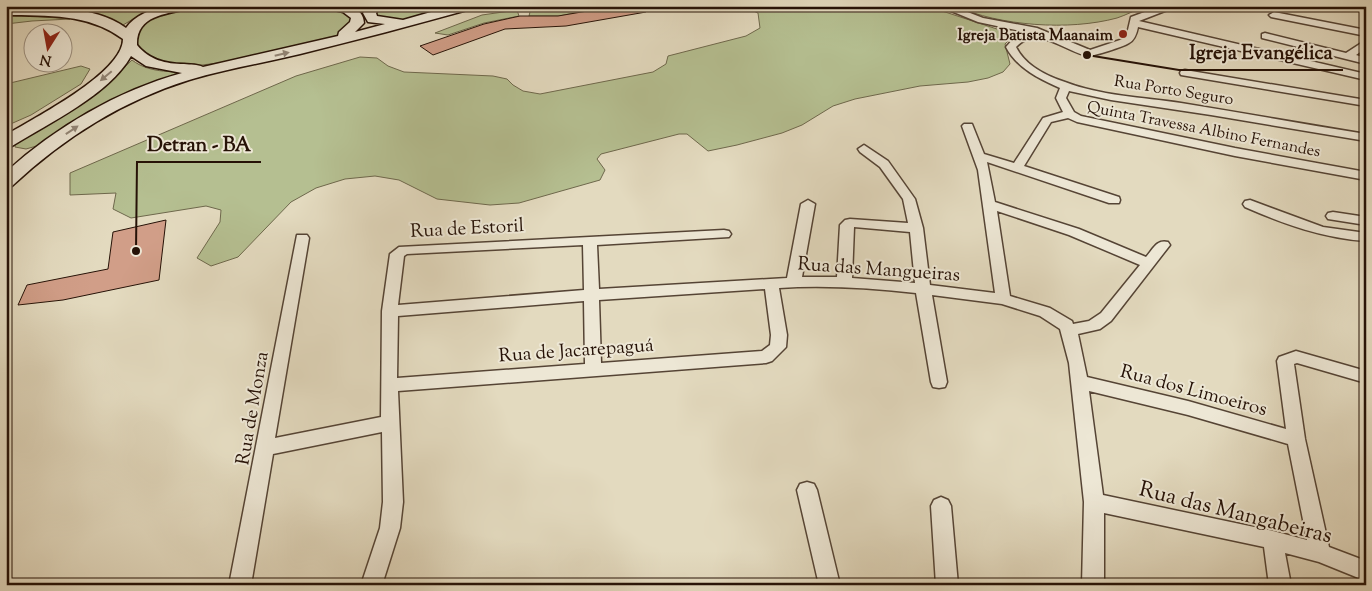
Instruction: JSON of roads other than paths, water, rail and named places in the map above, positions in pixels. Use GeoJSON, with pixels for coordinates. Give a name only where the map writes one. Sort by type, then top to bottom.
{"type":"FeatureCollection","features":[{"type":"Feature","properties":{"kind":"main road"},"geometry":{"type":"LineString","coordinates":[[50,145],[36,150],[12,153],[8,144],[102,80],[118,66],[129,41],[132,27],[141,20],[162,11],[183,6]]}},
{"type":"Feature","properties":{"kind":"main road"},"geometry":{"type":"LineString","coordinates":[[204,6],[243,6]]}},
{"type":"Feature","properties":{"kind":"main road"},"geometry":{"type":"LineString","coordinates":[[331,42],[353,28],[357,23],[357,17],[354,12],[334,6]]}},
{"type":"Feature","properties":{"kind":"main road"},"geometry":{"type":"LineString","coordinates":[[375,6],[369,13],[370,17],[380,21],[399,22],[424,18]]}},
{"type":"Feature","properties":{"kind":"main road"},"geometry":{"type":"LineString","coordinates":[[6,182],[50,145],[91,118],[127,99],[185,77],[331,42],[467,6]]}},
{"type":"Feature","properties":{"kind":"main road"},"geometry":{"type":"LineString","coordinates":[[6,11],[88,17],[107,22],[129,41],[135,54],[144,60],[167,67],[193,69],[235,65]]}},
{"type":"Feature","properties":{"kind":"street"},"geometry":{"type":"LineString","coordinates":[[943,6],[971,18],[1029,29],[1090,53],[1126,41],[1130,38],[1136,17],[1167,7]]}},
{"type":"Feature","properties":{"kind":"street"},"geometry":{"type":"LineString","coordinates":[[1274,15],[1366,33]]}},
{"type":"Feature","properties":{"kind":"street"},"geometry":{"type":"LineString","coordinates":[[1135,23],[1366,77]]}},
{"type":"Feature","properties":{"kind":"street"},"geometry":{"type":"LineString","coordinates":[[1001,25],[1027,37],[1047,36]]}},
{"type":"Feature","properties":{"kind":"street"},"geometry":{"type":"LineString","coordinates":[[1265,36],[1366,61]]}},
{"type":"Feature","properties":{"kind":"street","name":"Rua Porto Seguro"},"geometry":{"type":"LineString","coordinates":[[1027,37],[1013,44],[1011,47],[1015,55],[1039,73],[1066,86],[1118,98],[1207,110],[1366,138]]}},
{"type":"Feature","properties":{"kind":"street"},"geometry":{"type":"LineString","coordinates":[[1347,56],[1366,43]]}},
{"type":"Feature","properties":{"kind":"street"},"geometry":{"type":"LineString","coordinates":[[1185,73],[1366,103]]}},
{"type":"Feature","properties":{"kind":"street","name":"Quinta Travessa Albino Fernandes"},"geometry":{"type":"LineString","coordinates":[[1066,86],[1060,98],[1070,114],[1077,119],[1235,152],[1366,176]]}},
{"type":"Feature","properties":{"kind":"street"},"geometry":{"type":"LineString","coordinates":[[1017,167],[1047,120],[1070,114]]}},
{"type":"Feature","properties":{"kind":"street"},"geometry":{"type":"LineString","coordinates":[[968,126],[984,170],[1003,299]]}},
{"type":"Feature","properties":{"kind":"street"},"geometry":{"type":"LineString","coordinates":[[864,149],[884,164],[906,193],[916,228],[923,289],[939,382]]}},
{"type":"Feature","properties":{"kind":"street"},"geometry":{"type":"LineString","coordinates":[[979,156],[1114,200]]}},
{"type":"Feature","properties":{"kind":"street"},"geometry":{"type":"LineString","coordinates":[[794,281],[808,204]]}},
{"type":"Feature","properties":{"kind":"street"},"geometry":{"type":"LineString","coordinates":[[989,204],[1074,232],[1149,263]]}},
{"type":"Feature","properties":{"kind":"street"},"geometry":{"type":"LineString","coordinates":[[1250,204],[1309,228],[1340,236],[1366,238]]}},
{"type":"Feature","properties":{"kind":"street"},"geometry":{"type":"LineString","coordinates":[[1333,216],[1366,221]]}},
{"type":"Feature","properties":{"kind":"street"},"geometry":{"type":"LineString","coordinates":[[844,282],[847,225],[850,222],[916,228]]}},
{"type":"Feature","properties":{"kind":"street","name":"Rua de Estoril"},"geometry":{"type":"LineString","coordinates":[[371,585],[390,528],[393,502],[389,385],[390,311],[396,256],[404,250],[724,234]]}},
{"type":"Feature","properties":{"kind":"street","name":"Rua de Monza"},"geometry":{"type":"LineString","coordinates":[[240,585],[302,238]]}},
{"type":"Feature","properties":{"kind":"street"},"geometry":{"type":"LineString","coordinates":[[590,240],[593,369]]}},
{"type":"Feature","properties":{"kind":"street"},"geometry":{"type":"LineString","coordinates":[[1094,585],[1094,502],[1078,363],[1069,331],[1094,324],[1106,317],[1163,245]]}},
{"type":"Feature","properties":{"kind":"street","name":"Rua das Mangueiras"},"geometry":{"type":"LineString","coordinates":[[390,311],[771,282],[844,282],[1003,299],[1054,316],[1061,320],[1069,331]]}},
{"type":"Feature","properties":{"kind":"street","name":"Rua de Jacarepaguá"},"geometry":{"type":"LineString","coordinates":[[389,385],[766,357],[778,347],[779,341],[771,282]]}},
{"type":"Feature","properties":{"kind":"street"},"geometry":{"type":"LineString","coordinates":[[1320,553],[1296,439],[1285,361],[1296,357],[1366,377]]}},
{"type":"Feature","properties":{"kind":"street","name":"Rua dos Limoeiros"},"geometry":{"type":"LineString","coordinates":[[1080,382],[1188,408],[1296,439]]}},
{"type":"Feature","properties":{"kind":"street"},"geometry":{"type":"LineString","coordinates":[[266,448],[390,423]]}},
{"type":"Feature","properties":{"kind":"street"},"geometry":{"type":"LineString","coordinates":[[807,490],[830,585]]}},
{"type":"Feature","properties":{"kind":"street","name":"Rua das Mangabeiras"},"geometry":{"type":"LineString","coordinates":[[1094,502],[1273,540],[1320,553],[1366,571]]}},
{"type":"Feature","properties":{"kind":"street"},"geometry":{"type":"LineString","coordinates":[[941,506],[946,585]]}},
{"type":"Feature","properties":{"kind":"street"},"geometry":{"type":"LineString","coordinates":[[1273,540],[1280,585]]}},
{"type":"Feature","properties":{"kind":"place","name":"Igreja Batista Maanaim"},"geometry":{"type":"Point","coordinates":[1123,34]}},
{"type":"Feature","properties":{"kind":"place","name":"Igreja Evangélica"},"geometry":{"type":"Point","coordinates":[1087,55]}},
{"type":"Feature","properties":{"kind":"place","name":"Detran - BA"},"geometry":{"type":"Point","coordinates":[136,251]}}]}
